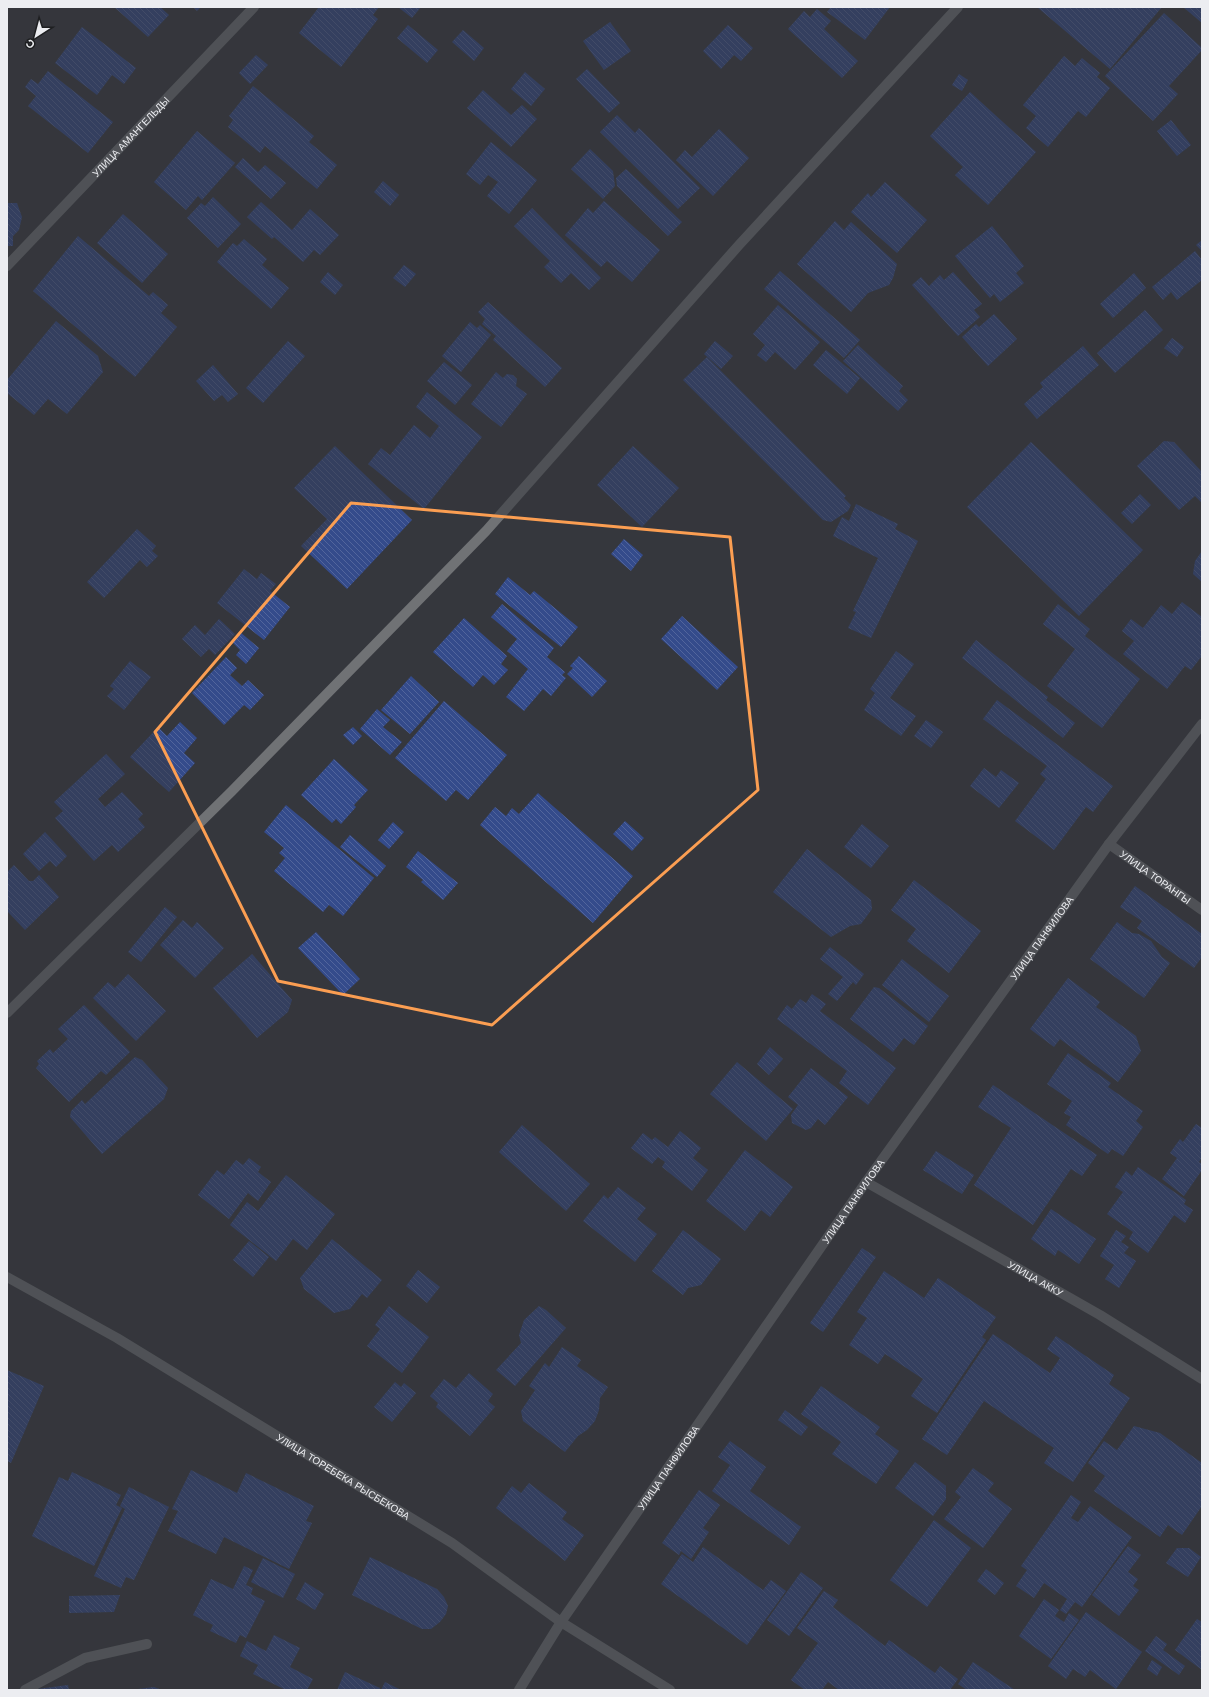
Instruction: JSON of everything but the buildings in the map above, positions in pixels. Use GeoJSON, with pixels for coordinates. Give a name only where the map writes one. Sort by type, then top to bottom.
{"type":"FeatureCollection","features":[{"type":"Feature","properties":{"kind":"street","name":"УЛИЦА АМАНГЕЛЬДЫ"},"geometry":{"type":"LineString","coordinates":[[7,266],[254,7]]}},
{"type":"Feature","properties":{"kind":"street"},"geometry":{"type":"LineString","coordinates":[[7,1013],[232,791],[486,531],[739,245],[958,7]]}},
{"type":"Feature","properties":{"kind":"street","name":"УЛИЦА ПАНФИЛОВА"},"geometry":{"type":"LineString","coordinates":[[519,1690],[561,1622],[866,1182],[1109,844],[1202,724]]}},
{"type":"Feature","properties":{"kind":"street","name":"УЛИЦА ТОРАНГЫ"},"geometry":{"type":"LineString","coordinates":[[1109,844],[1202,910]]}},
{"type":"Feature","properties":{"kind":"street","name":"УЛИЦА АККУ"},"geometry":{"type":"LineString","coordinates":[[866,1182],[1100,1315],[1202,1379]]}},
{"type":"Feature","properties":{"kind":"street","name":"УЛИЦА ТОРЕБЕКА РЫСБЕКОВА"},"geometry":{"type":"LineString","coordinates":[[7,1277],[117,1338],[452,1543],[561,1622],[670,1690]]}},
{"type":"Feature","properties":{"kind":"street"},"geometry":{"type":"LineString","coordinates":[[25,1690],[85,1658],[147,1644]]}},
{"type":"Feature","properties":{"kind":"highlighted area"},"geometry":{"type":"Polygon","coordinates":[[[351,503],[730,537],[758,790],[492,1025],[278,981],[155,732],[351,503]]]}}]}
